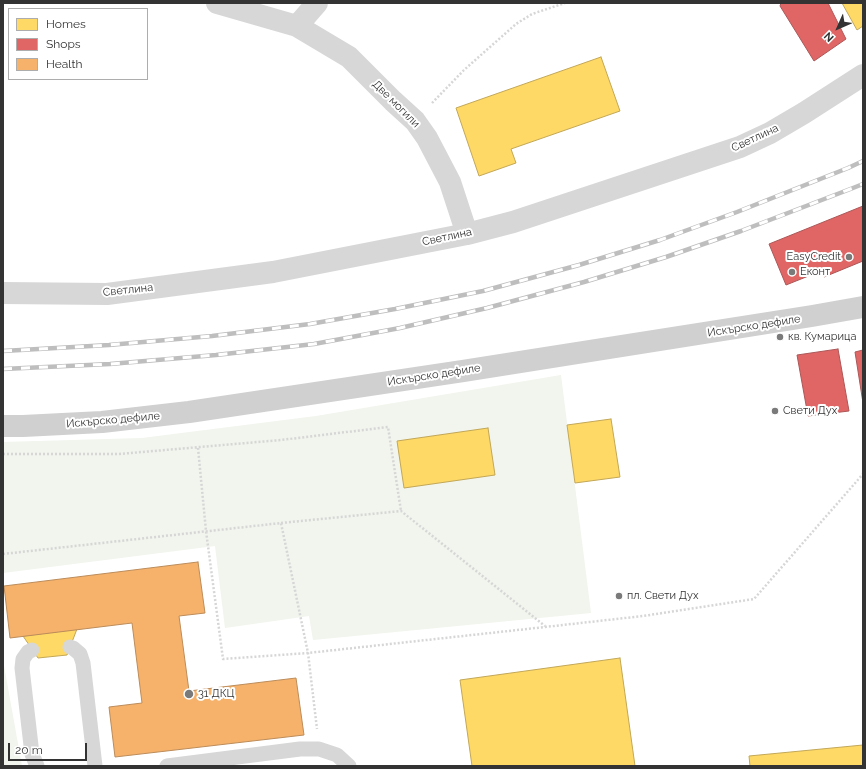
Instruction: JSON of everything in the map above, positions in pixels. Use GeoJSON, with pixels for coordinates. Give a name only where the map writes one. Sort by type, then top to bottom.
{"type":"FeatureCollection","features":[{"type":"Feature","properties":{"kind":"main road","name":"Искърско дефиле"},"geometry":{"type":"LineString","coordinates":[[3,426],[102,422],[189,412],[533,360],[863,307]]}},
{"type":"Feature","properties":{"kind":"street","name":"Две могили"},"geometry":{"type":"LineString","coordinates":[[217,3],[297,26],[349,57],[415,121],[427,138],[450,182],[467,234]]}},
{"type":"Feature","properties":{"kind":"street"},"geometry":{"type":"LineString","coordinates":[[297,26],[317,3]]}},
{"type":"Feature","properties":{"kind":"street","name":"Светлина"},"geometry":{"type":"LineString","coordinates":[[3,293],[115,293],[273,272],[467,234],[513,222],[740,147],[790,121],[863,76]]}},
{"type":"Feature","properties":{"kind":"lane"},"geometry":{"type":"LineString","coordinates":[[70,647],[80,654],[83,663],[95,766]]}},
{"type":"Feature","properties":{"kind":"lane"},"geometry":{"type":"LineString","coordinates":[[32,650],[28,652],[23,659],[22,668],[32,754],[37,766]]}},
{"type":"Feature","properties":{"kind":"lane"},"geometry":{"type":"LineString","coordinates":[[167,766],[226,762],[300,749],[319,749],[337,755],[349,766]]}},
{"type":"Feature","properties":{"kind":"path"},"geometry":{"type":"LineString","coordinates":[[415,121],[464,70],[516,24],[532,14],[565,3]]}},
{"type":"Feature","properties":{"kind":"path"},"geometry":{"type":"LineString","coordinates":[[3,454],[119,454],[281,440],[388,427],[401,511],[545,627]]}},
{"type":"Feature","properties":{"kind":"path"},"geometry":{"type":"LineString","coordinates":[[198,448],[206,531],[223,659],[308,653],[545,627],[643,616],[754,600],[863,474]]}},
{"type":"Feature","properties":{"kind":"path"},"geometry":{"type":"LineString","coordinates":[[3,554],[401,511]]}},
{"type":"Feature","properties":{"kind":"path"},"geometry":{"type":"LineString","coordinates":[[281,523],[308,653],[319,749]]}},
{"type":"Feature","properties":{"kind":"shaded area"},"geometry":{"type":"Polygon","coordinates":[[[561,375],[591,613],[313,640],[309,616],[225,628],[215,546],[3,573],[3,442],[142,438],[316,416],[561,375]]]}},
{"type":"Feature","properties":{"kind":"shaded area"},"geometry":{"type":"Polygon","coordinates":[[[3,660],[22,766],[3,766],[3,660]]]}},
{"type":"Feature","properties":{"kind":"building: Homes"},"geometry":{"type":"Polygon","coordinates":[[[842,3],[863,3],[863,26],[857,30],[842,3]]]}},
{"type":"Feature","properties":{"kind":"building: Homes"},"geometry":{"type":"Polygon","coordinates":[[[601,57],[620,111],[511,149],[516,163],[479,176],[456,108],[601,57]]]}},
{"type":"Feature","properties":{"kind":"building: Homes"},"geometry":{"type":"Polygon","coordinates":[[[611,419],[620,477],[575,483],[567,425],[611,419]]]}},
{"type":"Feature","properties":{"kind":"building: Homes"},"geometry":{"type":"Polygon","coordinates":[[[488,428],[495,475],[404,488],[397,441],[488,428]]]}},
{"type":"Feature","properties":{"kind":"building: Homes"},"geometry":{"type":"Polygon","coordinates":[[[77,629],[67,655],[38,658],[23,636],[77,629]]]}},
{"type":"Feature","properties":{"kind":"building: Homes"},"geometry":{"type":"Polygon","coordinates":[[[620,658],[635,766],[472,766],[460,680],[620,658]]]}},
{"type":"Feature","properties":{"kind":"building: Homes"},"geometry":{"type":"Polygon","coordinates":[[[863,745],[863,766],[750,766],[749,756],[863,745]]]}},
{"type":"Feature","properties":{"kind":"building: Shops"},"geometry":{"type":"Polygon","coordinates":[[[781,3],[828,3],[846,39],[814,61],[780,6],[781,3]]]}},
{"type":"Feature","properties":{"kind":"building: Shops"},"geometry":{"type":"Polygon","coordinates":[[[863,206],[863,261],[824,277],[821,271],[786,285],[769,244],[863,206]]]}},
{"type":"Feature","properties":{"kind":"building: Shops"},"geometry":{"type":"Polygon","coordinates":[[[838,349],[849,411],[808,416],[797,355],[838,349]]]}},
{"type":"Feature","properties":{"kind":"building: Shops"},"geometry":{"type":"Polygon","coordinates":[[[863,350],[863,403],[855,352],[863,350]]]}},
{"type":"Feature","properties":{"kind":"building: Health"},"geometry":{"type":"Polygon","coordinates":[[[198,562],[205,613],[179,616],[189,691],[296,678],[304,735],[115,757],[109,707],[142,703],[132,623],[10,638],[4,586],[198,562]]]}},
{"type":"Feature","properties":{"kind":"railway"},"geometry":{"type":"LineString","coordinates":[[3,351],[109,345],[212,336],[310,324],[483,291],[579,265],[660,240],[737,212],[863,161]]}},
{"type":"Feature","properties":{"kind":"railway"},"geometry":{"type":"LineString","coordinates":[[3,369],[110,364],[216,355],[314,344],[400,328],[487,308],[584,282],[666,257],[741,231],[863,184]]}},
{"type":"Feature","properties":{"kind":"place","name":"EasyCredit"},"geometry":{"type":"Point","coordinates":[849,257]}},
{"type":"Feature","properties":{"kind":"place","name":"Еконт"},"geometry":{"type":"Point","coordinates":[792,272]}},
{"type":"Feature","properties":{"kind":"place","name":"кв. Кумарица"},"geometry":{"type":"Point","coordinates":[780,337]}},
{"type":"Feature","properties":{"kind":"place","name":"Свети Дух"},"geometry":{"type":"Point","coordinates":[775,411]}},
{"type":"Feature","properties":{"kind":"place","name":"пл. Свети Дух"},"geometry":{"type":"Point","coordinates":[619,596]}},
{"type":"Feature","properties":{"kind":"place","name":"31 ДКЦ"},"geometry":{"type":"Point","coordinates":[189,694]}}]}
